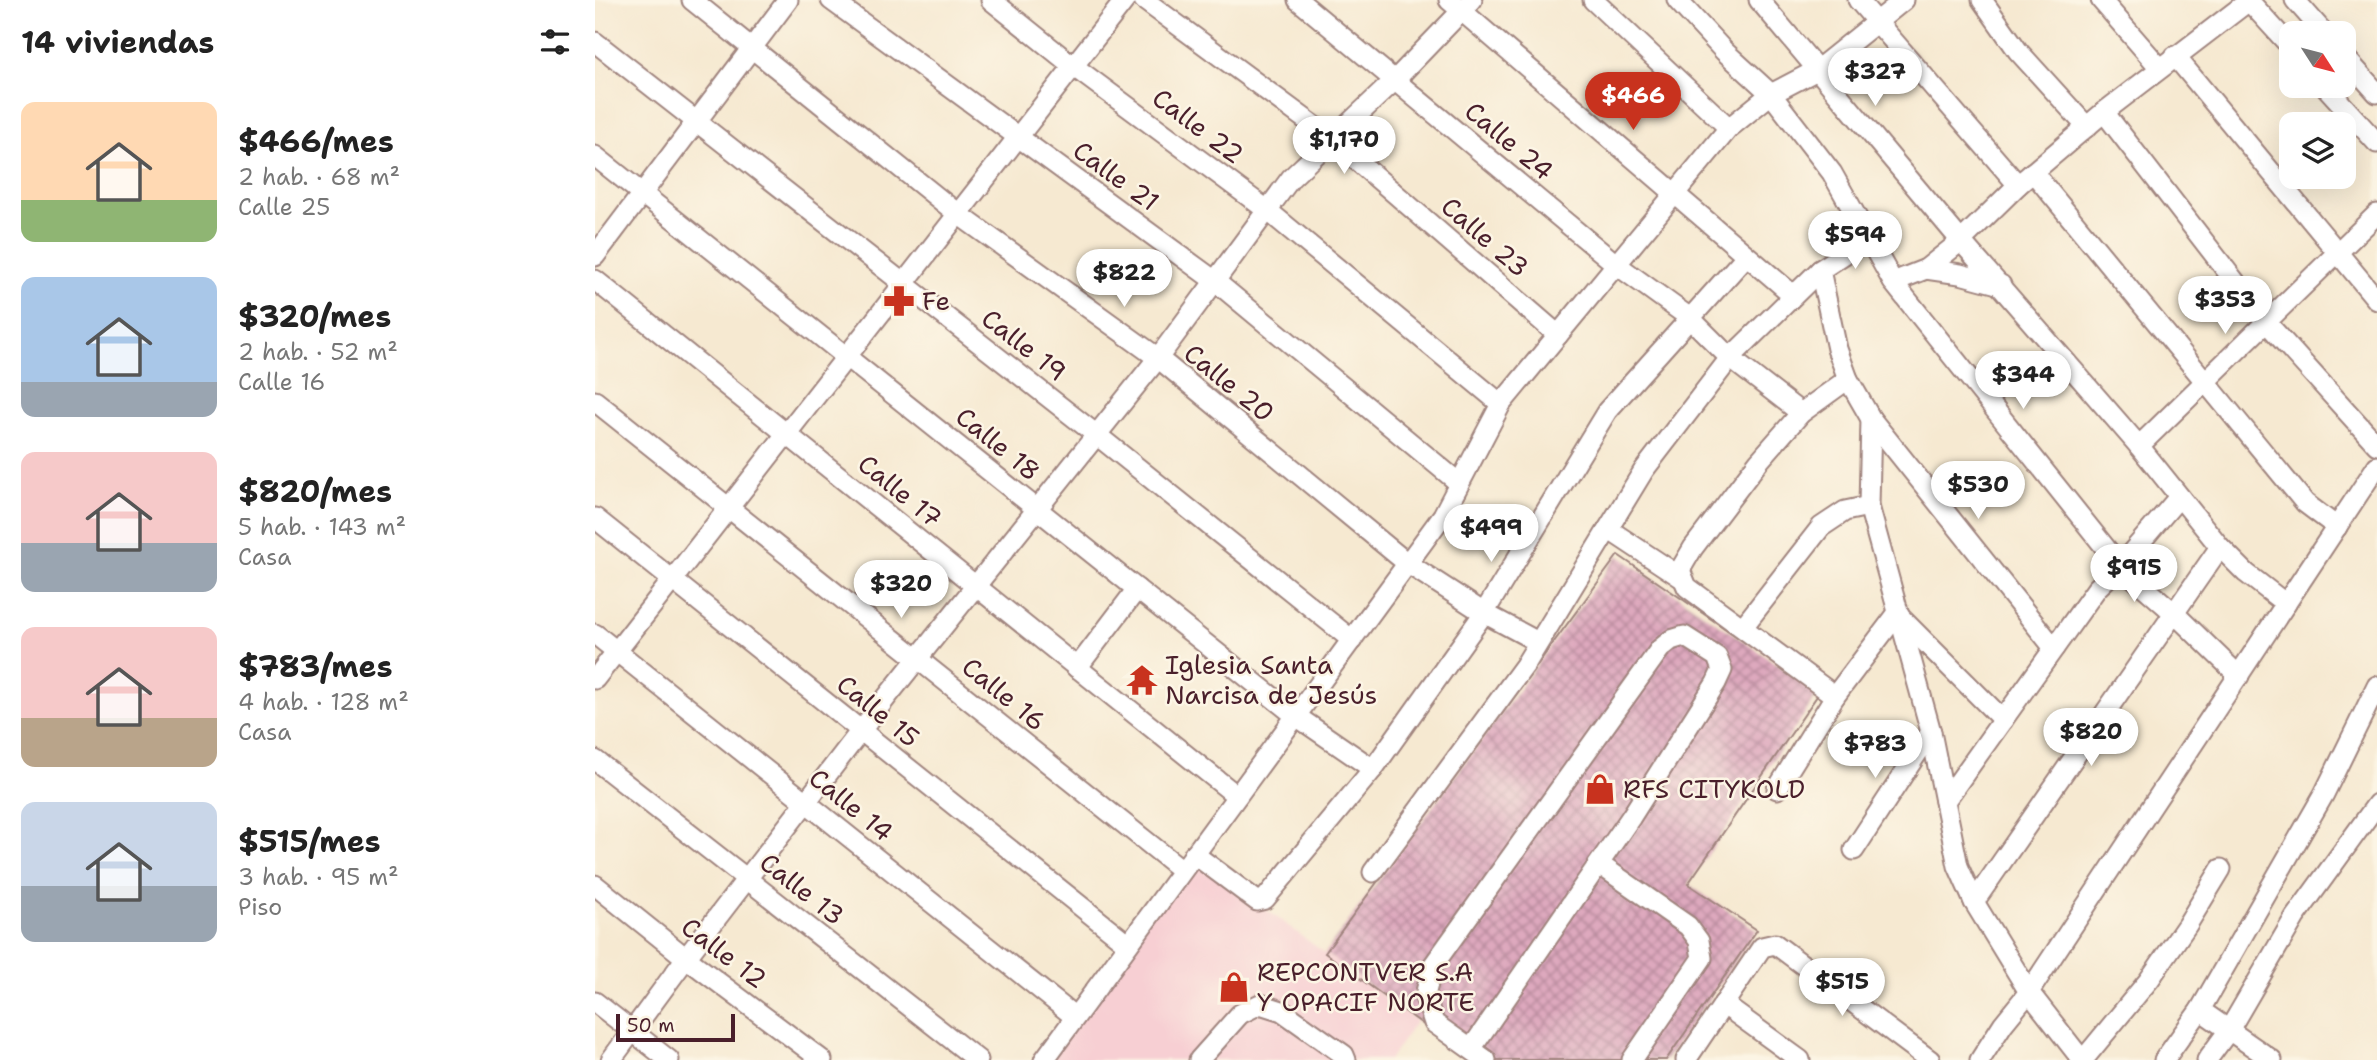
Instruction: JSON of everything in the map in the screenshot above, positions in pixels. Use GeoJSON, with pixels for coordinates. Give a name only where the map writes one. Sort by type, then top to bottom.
{"type":"FeatureCollection","features":[{"type":"Feature","properties":{"kind":"street","name":"Calle 20"},"geometry":{"type":"LineString","coordinates":[[692,0],[958,214],[1158,358],[1408,563],[1484,613],[1538,642]]}},
{"type":"Feature","properties":{"kind":"street"},"geometry":{"type":"LineString","coordinates":[[595,256],[788,0]]}},
{"type":"Feature","properties":{"kind":"street","name":"Calle 21"},"geometry":{"type":"LineString","coordinates":[[831,0],[1215,281],[1459,483]]}},
{"type":"Feature","properties":{"kind":"street","name":"Calle 22"},"geometry":{"type":"LineString","coordinates":[[991,0],[1267,210],[1501,404]]}},
{"type":"Feature","properties":{"kind":"street"},"geometry":{"type":"LineString","coordinates":[[595,678],[1125,0]]}},
{"type":"Feature","properties":{"kind":"street","name":"Calle 23"},"geometry":{"type":"LineString","coordinates":[[1144,0],[1332,139],[1558,335]]}},
{"type":"Feature","properties":{"kind":"street","name":"Calle 24"},"geometry":{"type":"LineString","coordinates":[[1298,0],[1617,265],[1690,318],[1730,358],[1801,413]]}},
{"type":"Feature","properties":{"kind":"street"},"geometry":{"type":"LineString","coordinates":[[1593,0],[1729,128]]}},
{"type":"Feature","properties":{"kind":"street"},"geometry":{"type":"LineString","coordinates":[[1677,0],[1724,51],[1771,93],[1832,173],[1893,282],[2120,566],[2173,612],[2239,676]]}},
{"type":"Feature","properties":{"kind":"street"},"geometry":{"type":"LineString","coordinates":[[1759,0],[1961,241],[2139,446],[2220,547],[2246,573],[2286,604]]}},
{"type":"Feature","properties":{"kind":"street"},"geometry":{"type":"LineString","coordinates":[[1858,0],[2018,185]]}},
{"type":"Feature","properties":{"kind":"street"},"geometry":{"type":"LineString","coordinates":[[1044,1060],[1443,515],[1501,404],[1729,128],[1771,93],[1817,71],[1905,0]]}},
{"type":"Feature","properties":{"kind":"street"},"geometry":{"type":"LineString","coordinates":[[1982,0],[2018,51],[2087,127]]}},
{"type":"Feature","properties":{"kind":"street"},"geometry":{"type":"LineString","coordinates":[[2101,0],[2168,62],[2377,300]]}},
{"type":"Feature","properties":{"kind":"street"},"geometry":{"type":"LineString","coordinates":[[1893,282],[1926,269],[1961,241],[2018,185],[2168,62],[2227,6],[2250,0],[2279,33]]}},
{"type":"Feature","properties":{"kind":"street"},"geometry":{"type":"LineString","coordinates":[[2295,0],[2313,21]]}},
{"type":"Feature","properties":{"kind":"street"},"geometry":{"type":"LineString","coordinates":[[611,1060],[861,731],[1098,436],[1291,178],[1395,80],[1461,3],[1675,195],[1793,295]]}},
{"type":"Feature","properties":{"kind":"street","name":"Calle 19"},"geometry":{"type":"LineString","coordinates":[[595,42],[1098,436],[1352,640]]}},
{"type":"Feature","properties":{"kind":"street"},"geometry":{"type":"LineString","coordinates":[[2356,70],[2377,93]]}},
{"type":"Feature","properties":{"kind":"street"},"geometry":{"type":"LineString","coordinates":[[2336,98],[2377,143]]}},
{"type":"Feature","properties":{"kind":"street"},"geometry":{"type":"LineString","coordinates":[[2104,112],[2267,323],[2377,445]]}},
{"type":"Feature","properties":{"kind":"street","name":"Calle 18"},"geometry":{"type":"LineString","coordinates":[[595,156],[1296,716],[1373,769]]}},
{"type":"Feature","properties":{"kind":"street"},"geometry":{"type":"LineString","coordinates":[[2033,172],[2305,503],[2337,527]]}},
{"type":"Feature","properties":{"kind":"street"},"geometry":{"type":"LineString","coordinates":[[2139,446],[2377,214]]}},
{"type":"Feature","properties":{"kind":"street"},"geometry":{"type":"LineString","coordinates":[[1373,872],[1525,665],[1644,470],[1730,358],[1820,271],[1869,238]]}},
{"type":"Feature","properties":{"kind":"street"},"geometry":{"type":"LineString","coordinates":[[1194,854],[1257,901],[1265,899],[1373,769],[1484,613],[1608,411],[1745,256]]}},
{"type":"Feature","properties":{"kind":"street"},"geometry":{"type":"LineString","coordinates":[[1926,269],[1960,274],[2002,286]]}},
{"type":"Feature","properties":{"kind":"street"},"geometry":{"type":"LineString","coordinates":[[1820,271],[1837,349],[1848,379],[1871,419],[2054,648]]}},
{"type":"Feature","properties":{"kind":"street","name":"Calle 17"},"geometry":{"type":"LineString","coordinates":[[595,280],[1237,796]]}},
{"type":"Feature","properties":{"kind":"street"},"geometry":{"type":"LineString","coordinates":[[1835,696],[1687,587],[1680,570],[1689,553],[1759,461],[1801,413],[1848,379]]}},
{"type":"Feature","properties":{"kind":"street","name":"Calle 16"},"geometry":{"type":"LineString","coordinates":[[595,401],[1182,870]]}},
{"type":"Feature","properties":{"kind":"street"},"geometry":{"type":"LineString","coordinates":[[1871,419],[1869,506],[1931,732],[1958,866],[1974,902],[2029,992],[2083,1060],[2149,980],[2221,869]]}},
{"type":"Feature","properties":{"kind":"street"},"geometry":{"type":"LineString","coordinates":[[1980,1060],[2029,992],[2377,466]]}},
{"type":"Feature","properties":{"kind":"street"},"geometry":{"type":"LineString","coordinates":[[1945,802],[2097,588],[2120,566],[2179,497]]}},
{"type":"Feature","properties":{"kind":"street"},"geometry":{"type":"LineString","coordinates":[[1743,627],[1821,527],[1845,511],[1869,506]]}},
{"type":"Feature","properties":{"kind":"street","name":"Calle 15"},"geometry":{"type":"LineString","coordinates":[[595,518],[1128,944]]}},
{"type":"Feature","properties":{"kind":"street"},"geometry":{"type":"LineString","coordinates":[[1608,529],[1682,578]]}},
{"type":"Feature","properties":{"kind":"street"},"geometry":{"type":"LineString","coordinates":[[1974,902],[2220,547]]}},
{"type":"Feature","properties":{"kind":"street"},"geometry":{"type":"LineString","coordinates":[[1077,668],[1137,589]]}},
{"type":"Feature","properties":{"kind":"street"},"geometry":{"type":"LineString","coordinates":[[1777,789],[1835,696],[1897,614]]}},
{"type":"Feature","properties":{"kind":"street"},"geometry":{"type":"LineString","coordinates":[[1897,614],[2003,720]]}},
{"type":"Feature","properties":{"kind":"street","name":"Calle 14"},"geometry":{"type":"LineString","coordinates":[[595,634],[1075,1017]]}},
{"type":"Feature","properties":{"kind":"street"},"geometry":{"type":"LineString","coordinates":[[1684,636],[1717,657],[1722,670],[1702,706],[1478,1054],[1434,1023],[1425,996],[1432,967],[1660,649],[1671,640],[1684,636]]}},
{"type":"Feature","properties":{"kind":"street"},"geometry":{"type":"LineString","coordinates":[[2164,1060],[2200,1010],[2324,794],[2377,686]]}},
{"type":"Feature","properties":{"kind":"street"},"geometry":{"type":"LineString","coordinates":[[1854,850],[1931,732]]}},
{"type":"Feature","properties":{"kind":"street","name":"Calle 13"},"geometry":{"type":"LineString","coordinates":[[595,760],[978,1060]]}},
{"type":"Feature","properties":{"kind":"street"},"geometry":{"type":"LineString","coordinates":[[2207,1060],[2229,1030],[2295,917],[2377,804]]}},
{"type":"Feature","properties":{"kind":"street"},"geometry":{"type":"LineString","coordinates":[[1599,864],[1688,926],[1699,941],[1702,958],[1632,1060]]}},
{"type":"Feature","properties":{"kind":"street","name":"Calle 12"},"geometry":{"type":"LineString","coordinates":[[595,886],[822,1060]]}},
{"type":"Feature","properties":{"kind":"street"},"geometry":{"type":"LineString","coordinates":[[1686,1060],[1762,947],[1775,944],[1930,1060]]}},
{"type":"Feature","properties":{"kind":"street"},"geometry":{"type":"LineString","coordinates":[[595,1002],[669,1060]]}},
{"type":"Feature","properties":{"kind":"street"},"geometry":{"type":"LineString","coordinates":[[1199,1060],[1240,1014],[1260,1004],[1282,1012],[1344,1055],[1346,1060]]}},
{"type":"Feature","properties":{"kind":"street"},"geometry":{"type":"LineString","coordinates":[[1723,1004],[1800,1060]]}},
{"type":"Feature","properties":{"kind":"street"},"geometry":{"type":"LineString","coordinates":[[2200,1010],[2272,1060]]}},
{"type":"Feature","properties":{"kind":"shaded area","name":"REPCONTVER S.A Y OPACIF NORTE"},"geometry":{"type":"Polygon","coordinates":[[[1194,856],[1416,1021],[1389,1060],[1044,1060],[1194,856]]]}},
{"type":"Feature","properties":{"kind":"building","name":"RFS CITYKOLD"},"geometry":{"type":"Polygon","coordinates":[[[1618,555],[1819,693],[1688,884],[1757,930],[1666,1060],[1472,1060],[1325,953],[1618,555]]]}},
{"type":"Feature","properties":{"kind":"place","name":"Fe"},"geometry":{"type":"Point","coordinates":[899,301]}},
{"type":"Feature","properties":{"kind":"place","name":"Iglesia Santa Narcisa de Jesús"},"geometry":{"type":"Point","coordinates":[1142,680]}},
{"type":"Feature","properties":{"kind":"place","name":"RFS CITYKOLD"},"geometry":{"type":"Point","coordinates":[1600,789]}},
{"type":"Feature","properties":{"kind":"place","name":"REPCONTVER S.A Y OPACIF NORTE"},"geometry":{"type":"Point","coordinates":[1234,987]}}]}
